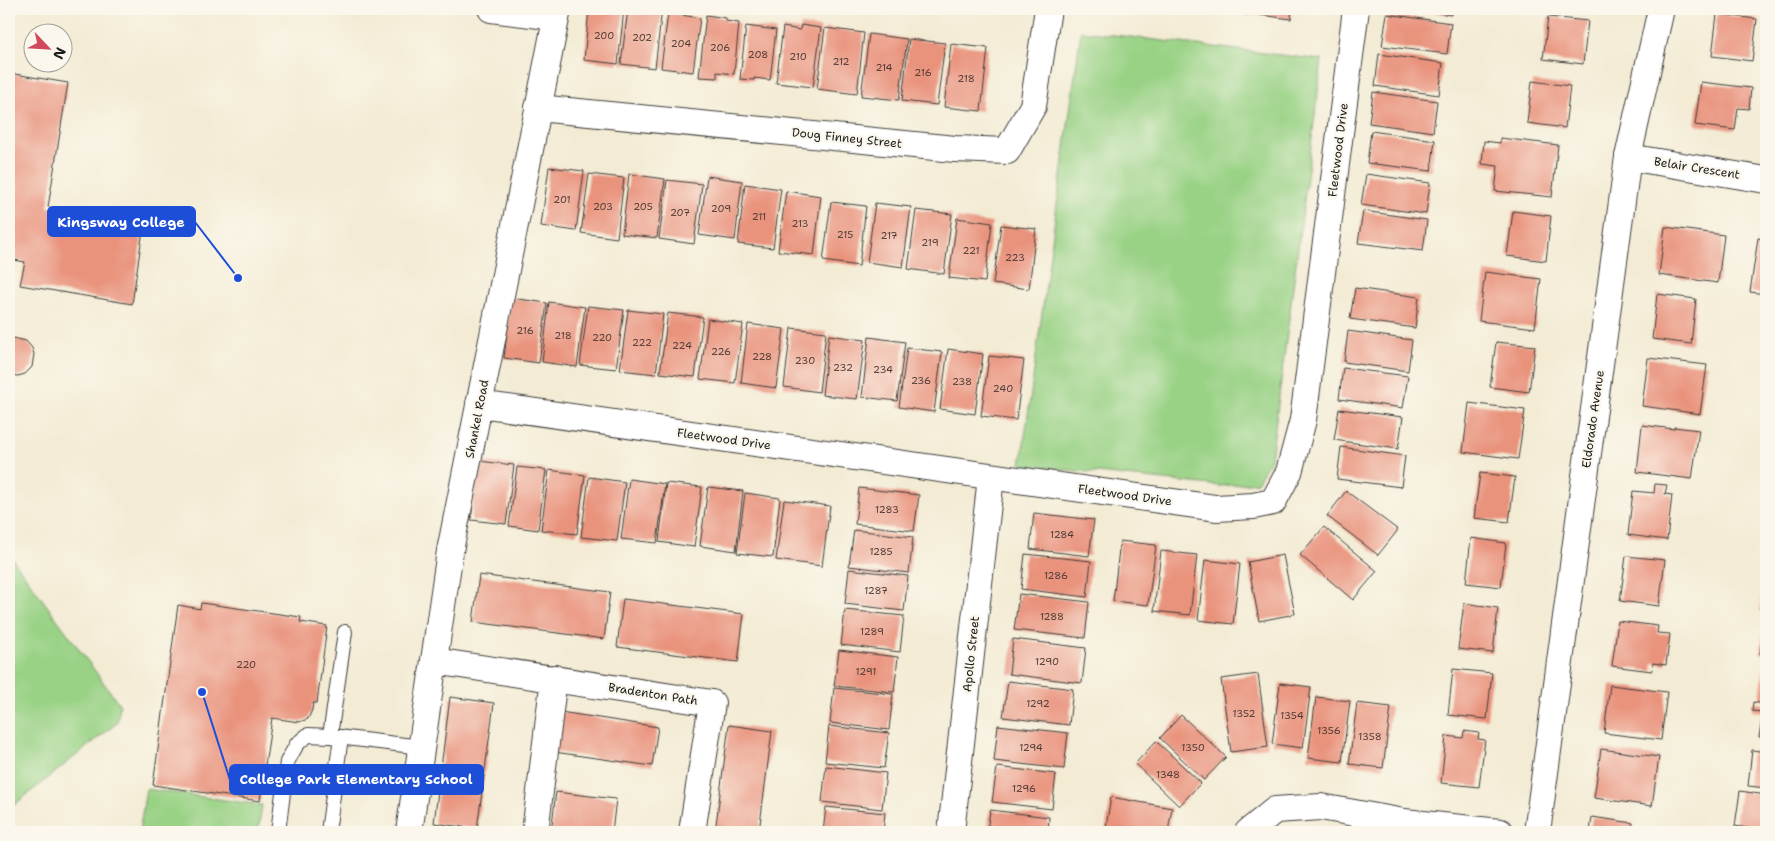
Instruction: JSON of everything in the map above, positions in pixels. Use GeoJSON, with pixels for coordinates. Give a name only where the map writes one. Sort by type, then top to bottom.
{"type":"FeatureCollection","features":[{"type":"Feature","properties":{"kind":"street"},"geometry":{"type":"LineString","coordinates":[[492,9],[557,13]]}},
{"type":"Feature","properties":{"kind":"street","name":"Doug Finney Street"},"geometry":{"type":"LineString","coordinates":[[538,108],[955,149],[1007,152],[1033,106],[1048,9]]}},
{"type":"Feature","properties":{"kind":"street","name":"Fleetwood Drive"},"geometry":{"type":"LineString","coordinates":[[480,404],[1216,508],[1253,506],[1273,502],[1289,472],[1303,420],[1356,9]]}},
{"type":"Feature","properties":{"kind":"street","name":"Eldorado Avenue"},"geometry":{"type":"LineString","coordinates":[[1537,832],[1628,157],[1661,9]]}},
{"type":"Feature","properties":{"kind":"street","name":"Shankel Road"},"geometry":{"type":"LineString","coordinates":[[409,832],[450,551],[557,13]]}},
{"type":"Feature","properties":{"kind":"street","name":"Belair Crescent"},"geometry":{"type":"LineString","coordinates":[[1628,157],[1766,180]]}},
{"type":"Feature","properties":{"kind":"street","name":"Apollo Street"},"geometry":{"type":"LineString","coordinates":[[951,832],[991,476]]}},
{"type":"Feature","properties":{"kind":"street","name":"Bradenton Path"},"geometry":{"type":"LineString","coordinates":[[434,661],[712,703],[692,832]]}},
{"type":"Feature","properties":{"kind":"street"},"geometry":{"type":"LineString","coordinates":[[535,832],[554,678]]}},
{"type":"Feature","properties":{"kind":"street"},"geometry":{"type":"LineString","coordinates":[[1248,832],[1275,810],[1321,807],[1404,822],[1500,832]]}},
{"type":"Feature","properties":{"kind":"lane"},"geometry":{"type":"LineString","coordinates":[[328,832],[345,632]]}},
{"type":"Feature","properties":{"kind":"lane"},"geometry":{"type":"LineString","coordinates":[[278,832],[287,762],[297,744],[308,735],[421,747]]}},
{"type":"Feature","properties":{"kind":"green space"},"geometry":{"type":"Polygon","coordinates":[[[1081,31],[1322,60],[1271,459],[1257,482],[1221,486],[1021,465],[1081,31]]]}},
{"type":"Feature","properties":{"kind":"green space"},"geometry":{"type":"Polygon","coordinates":[[[9,554],[120,705],[117,723],[9,809],[9,554]]]}},
{"type":"Feature","properties":{"kind":"green space"},"geometry":{"type":"Polygon","coordinates":[[[146,789],[262,805],[258,832],[139,832],[146,789]]]}},
{"type":"Feature","properties":{"kind":"building"},"geometry":{"type":"Polygon","coordinates":[[[589,9],[624,9],[618,64],[584,60],[589,9]]]}},
{"type":"Feature","properties":{"kind":"building"},"geometry":{"type":"Polygon","coordinates":[[[628,9],[662,9],[655,68],[621,64],[628,9]]]}},
{"type":"Feature","properties":{"kind":"building"},"geometry":{"type":"Polygon","coordinates":[[[1249,9],[1249,15],[1211,10],[1249,9]]]}},
{"type":"Feature","properties":{"kind":"building"},"geometry":{"type":"Polygon","coordinates":[[[1254,9],[1292,9],[1291,19],[1253,14],[1254,9]]]}},
{"type":"Feature","properties":{"kind":"building"},"geometry":{"type":"Polygon","coordinates":[[[1415,9],[1452,9],[1451,15],[1415,9]]]}},
{"type":"Feature","properties":{"kind":"building"},"geometry":{"type":"Polygon","coordinates":[[[668,13],[700,18],[693,72],[661,68],[668,13]]]}},
{"type":"Feature","properties":{"kind":"building"},"geometry":{"type":"Polygon","coordinates":[[[1387,14],[1451,23],[1447,54],[1382,46],[1387,14]]]}},
{"type":"Feature","properties":{"kind":"building"},"geometry":{"type":"Polygon","coordinates":[[[1717,14],[1757,19],[1752,61],[1712,56],[1717,14]]]}},
{"type":"Feature","properties":{"kind":"building"},"geometry":{"type":"Polygon","coordinates":[[[706,15],[726,18],[726,21],[739,23],[734,74],[717,72],[717,78],[699,77],[706,15]]]}},
{"type":"Feature","properties":{"kind":"building"},"geometry":{"type":"Polygon","coordinates":[[[1548,17],[1588,21],[1583,64],[1543,59],[1548,17]]]}},
{"type":"Feature","properties":{"kind":"building"},"geometry":{"type":"Polygon","coordinates":[[[801,25],[821,28],[813,87],[776,83],[783,27],[800,30],[801,25]]]}},
{"type":"Feature","properties":{"kind":"building"},"geometry":{"type":"Polygon","coordinates":[[[746,26],[776,30],[770,80],[740,79],[746,26]]]}},
{"type":"Feature","properties":{"kind":"building"},"geometry":{"type":"Polygon","coordinates":[[[825,28],[864,33],[857,94],[817,89],[825,28]]]}},
{"type":"Feature","properties":{"kind":"building"},"geometry":{"type":"Polygon","coordinates":[[[869,34],[907,39],[899,100],[861,96],[869,34]]]}},
{"type":"Feature","properties":{"kind":"building"},"geometry":{"type":"Polygon","coordinates":[[[909,39],[945,43],[937,105],[902,101],[909,39]]]}},
{"type":"Feature","properties":{"kind":"building"},"geometry":{"type":"Polygon","coordinates":[[[951,44],[988,48],[981,111],[944,107],[951,44]]]}},
{"type":"Feature","properties":{"kind":"building"},"geometry":{"type":"Polygon","coordinates":[[[1379,54],[1443,63],[1439,95],[1375,86],[1379,54]]]}},
{"type":"Feature","properties":{"kind":"building"},"geometry":{"type":"Polygon","coordinates":[[[9,73],[68,83],[48,207],[144,223],[132,304],[20,285],[25,262],[9,259],[9,73]]]}},
{"type":"Feature","properties":{"kind":"building"},"geometry":{"type":"Polygon","coordinates":[[[1532,81],[1570,86],[1565,128],[1527,123],[1532,81]]]}},
{"type":"Feature","properties":{"kind":"building"},"geometry":{"type":"Polygon","coordinates":[[[1701,82],[1751,88],[1749,109],[1738,108],[1735,130],[1695,125],[1701,82]]]}},
{"type":"Feature","properties":{"kind":"building"},"geometry":{"type":"Polygon","coordinates":[[[1373,92],[1437,101],[1433,132],[1369,123],[1373,92]]]}},
{"type":"Feature","properties":{"kind":"building"},"geometry":{"type":"Polygon","coordinates":[[[1371,131],[1435,140],[1431,171],[1367,163],[1371,131]]]}},
{"type":"Feature","properties":{"kind":"building"},"geometry":{"type":"Polygon","coordinates":[[[1500,138],[1558,145],[1552,197],[1495,191],[1498,166],[1482,164],[1484,141],[1500,143],[1500,138]]]}},
{"type":"Feature","properties":{"kind":"building"},"geometry":{"type":"Polygon","coordinates":[[[549,167],[584,171],[576,231],[541,226],[549,167]]]}},
{"type":"Feature","properties":{"kind":"building"},"geometry":{"type":"Polygon","coordinates":[[[589,174],[624,178],[617,238],[581,233],[589,174]]]}},
{"type":"Feature","properties":{"kind":"building"},"geometry":{"type":"Polygon","coordinates":[[[629,174],[665,179],[657,238],[622,234],[629,174]]]}},
{"type":"Feature","properties":{"kind":"building"},"geometry":{"type":"Polygon","coordinates":[[[1366,174],[1430,183],[1426,214],[1361,205],[1366,174]]]}},
{"type":"Feature","properties":{"kind":"building"},"geometry":{"type":"Polygon","coordinates":[[[707,176],[742,181],[735,240],[699,235],[707,176]]]}},
{"type":"Feature","properties":{"kind":"building"},"geometry":{"type":"Polygon","coordinates":[[[667,180],[702,184],[694,244],[659,239],[667,180]]]}},
{"type":"Feature","properties":{"kind":"building"},"geometry":{"type":"Polygon","coordinates":[[[745,184],[781,189],[773,248],[738,244],[745,184]]]}},
{"type":"Feature","properties":{"kind":"building"},"geometry":{"type":"Polygon","coordinates":[[[786,191],[821,196],[814,255],[778,251],[786,191]]]}},
{"type":"Feature","properties":{"kind":"building"},"geometry":{"type":"Polygon","coordinates":[[[831,202],[866,206],[859,266],[823,261],[831,202]]]}},
{"type":"Feature","properties":{"kind":"building"},"geometry":{"type":"Polygon","coordinates":[[[875,203],[911,207],[903,267],[867,262],[875,203]]]}},
{"type":"Feature","properties":{"kind":"building"},"geometry":{"type":"Polygon","coordinates":[[[916,210],[952,214],[944,274],[908,269],[916,210]]]}},
{"type":"Feature","properties":{"kind":"building"},"geometry":{"type":"Polygon","coordinates":[[[1363,211],[1427,220],[1423,251],[1358,243],[1363,211]]]}},
{"type":"Feature","properties":{"kind":"building"},"geometry":{"type":"Polygon","coordinates":[[[1513,211],[1551,216],[1546,261],[1507,256],[1513,211]]]}},
{"type":"Feature","properties":{"kind":"building"},"geometry":{"type":"Polygon","coordinates":[[[957,218],[992,223],[985,282],[949,278],[957,218]]]}},
{"type":"Feature","properties":{"kind":"building"},"geometry":{"type":"Polygon","coordinates":[[[1001,225],[1036,229],[1029,289],[993,284],[1001,225]]]}},
{"type":"Feature","properties":{"kind":"building"},"geometry":{"type":"Polygon","coordinates":[[[1665,227],[1724,235],[1718,283],[1659,275],[1665,227]]]}},
{"type":"Feature","properties":{"kind":"building"},"geometry":{"type":"Polygon","coordinates":[[[1758,238],[1766,240],[1766,294],[1750,292],[1758,238]]]}},
{"type":"Feature","properties":{"kind":"building"},"geometry":{"type":"Polygon","coordinates":[[[1485,272],[1541,279],[1535,328],[1479,321],[1485,272]]]}},
{"type":"Feature","properties":{"kind":"building"},"geometry":{"type":"Polygon","coordinates":[[[1355,288],[1419,297],[1415,328],[1350,319],[1355,288]]]}},
{"type":"Feature","properties":{"kind":"building"},"geometry":{"type":"Polygon","coordinates":[[[1657,294],[1696,299],[1691,344],[1652,339],[1657,294]]]}},
{"type":"Feature","properties":{"kind":"building"},"geometry":{"type":"Polygon","coordinates":[[[511,298],[547,303],[539,363],[504,358],[511,298]]]}},
{"type":"Feature","properties":{"kind":"building"},"geometry":{"type":"Polygon","coordinates":[[[549,302],[585,307],[577,367],[542,362],[549,302]]]}},
{"type":"Feature","properties":{"kind":"building"},"geometry":{"type":"Polygon","coordinates":[[[588,306],[624,310],[616,369],[580,365],[588,306]]]}},
{"type":"Feature","properties":{"kind":"building"},"geometry":{"type":"Polygon","coordinates":[[[628,310],[663,314],[656,374],[620,370],[628,310]]]}},
{"type":"Feature","properties":{"kind":"building"},"geometry":{"type":"Polygon","coordinates":[[[668,313],[703,317],[695,377],[660,373],[668,313]]]}},
{"type":"Feature","properties":{"kind":"building"},"geometry":{"type":"Polygon","coordinates":[[[708,319],[743,324],[735,383],[700,379],[708,319]]]}},
{"type":"Feature","properties":{"kind":"building"},"geometry":{"type":"Polygon","coordinates":[[[748,324],[784,329],[776,388],[741,383],[748,324]]]}},
{"type":"Feature","properties":{"kind":"building"},"geometry":{"type":"Polygon","coordinates":[[[791,328],[826,332],[819,392],[784,387],[791,328]]]}},
{"type":"Feature","properties":{"kind":"building"},"geometry":{"type":"Polygon","coordinates":[[[1348,331],[1412,340],[1408,371],[1344,362],[1348,331]]]}},
{"type":"Feature","properties":{"kind":"building"},"geometry":{"type":"Polygon","coordinates":[[[829,335],[865,340],[857,399],[822,395],[829,335]]]}},
{"type":"Feature","properties":{"kind":"building"},"geometry":{"type":"Polygon","coordinates":[[[869,337],[905,342],[897,401],[862,397],[869,337]]]}},
{"type":"Feature","properties":{"kind":"building"},"geometry":{"type":"Polygon","coordinates":[[[9,339],[26,341],[34,354],[32,367],[25,374],[18,376],[9,375],[9,339]]]}},
{"type":"Feature","properties":{"kind":"building"},"geometry":{"type":"Polygon","coordinates":[[[1496,342],[1535,346],[1529,392],[1490,387],[1496,342]]]}},
{"type":"Feature","properties":{"kind":"building"},"geometry":{"type":"Polygon","coordinates":[[[907,348],[942,352],[934,412],[899,407],[907,348]]]}},
{"type":"Feature","properties":{"kind":"building"},"geometry":{"type":"Polygon","coordinates":[[[948,349],[983,354],[975,414],[940,409],[948,349]]]}},
{"type":"Feature","properties":{"kind":"building"},"geometry":{"type":"Polygon","coordinates":[[[989,356],[1024,360],[1016,420],[981,416],[989,356]]]}},
{"type":"Feature","properties":{"kind":"building"},"geometry":{"type":"Polygon","coordinates":[[[1648,358],[1707,365],[1700,414],[1642,406],[1648,358]]]}},
{"type":"Feature","properties":{"kind":"building"},"geometry":{"type":"Polygon","coordinates":[[[1343,368],[1408,376],[1403,408],[1339,399],[1343,368]]]}},
{"type":"Feature","properties":{"kind":"building"},"geometry":{"type":"Polygon","coordinates":[[[1469,403],[1525,410],[1518,459],[1463,452],[1469,403]]]}},
{"type":"Feature","properties":{"kind":"building"},"geometry":{"type":"Polygon","coordinates":[[[1339,409],[1403,417],[1398,449],[1334,440],[1339,409]]]}},
{"type":"Feature","properties":{"kind":"building"},"geometry":{"type":"Polygon","coordinates":[[[1642,425],[1699,430],[1692,479],[1637,472],[1642,425]]]}},
{"type":"Feature","properties":{"kind":"building"},"geometry":{"type":"Polygon","coordinates":[[[1341,447],[1405,456],[1401,487],[1337,479],[1341,447]]]}},
{"type":"Feature","properties":{"kind":"building"},"geometry":{"type":"Polygon","coordinates":[[[478,461],[514,465],[506,524],[471,520],[478,461]]]}},
{"type":"Feature","properties":{"kind":"building"},"geometry":{"type":"Polygon","coordinates":[[[517,467],[546,470],[538,530],[509,526],[517,467]]]}},
{"type":"Feature","properties":{"kind":"building"},"geometry":{"type":"Polygon","coordinates":[[[549,470],[585,475],[577,534],[541,530],[549,470]]]}},
{"type":"Feature","properties":{"kind":"building"},"geometry":{"type":"Polygon","coordinates":[[[1480,473],[1515,477],[1509,522],[1474,518],[1480,473]]]}},
{"type":"Feature","properties":{"kind":"building"},"geometry":{"type":"Polygon","coordinates":[[[589,477],[625,482],[617,541],[581,537],[589,477]]]}},
{"type":"Feature","properties":{"kind":"building"},"geometry":{"type":"Polygon","coordinates":[[[629,479],[665,484],[657,543],[621,539],[629,479]]]}},
{"type":"Feature","properties":{"kind":"building"},"geometry":{"type":"Polygon","coordinates":[[[666,483],[702,487],[694,547],[659,542],[666,483]]]}},
{"type":"Feature","properties":{"kind":"building"},"geometry":{"type":"Polygon","coordinates":[[[1655,484],[1667,485],[1665,494],[1672,495],[1667,540],[1628,535],[1633,491],[1654,493],[1655,484]]]}},
{"type":"Feature","properties":{"kind":"building"},"geometry":{"type":"Polygon","coordinates":[[[708,487],[743,491],[736,551],[700,546],[708,487]]]}},
{"type":"Feature","properties":{"kind":"building"},"geometry":{"type":"Polygon","coordinates":[[[859,488],[919,495],[914,531],[855,524],[859,488]]]}},
{"type":"Feature","properties":{"kind":"building"},"geometry":{"type":"Polygon","coordinates":[[[1346,491],[1398,530],[1378,555],[1327,516],[1346,491]]]}},
{"type":"Feature","properties":{"kind":"building"},"geometry":{"type":"Polygon","coordinates":[[[745,493],[780,498],[773,557],[737,553],[745,493]]]}},
{"type":"Feature","properties":{"kind":"building"},"geometry":{"type":"Polygon","coordinates":[[[784,500],[830,506],[822,566],[776,560],[784,500]]]}},
{"type":"Feature","properties":{"kind":"building"},"geometry":{"type":"Polygon","coordinates":[[[1034,513],[1094,520],[1089,556],[1030,549],[1034,513]]]}},
{"type":"Feature","properties":{"kind":"building"},"geometry":{"type":"Polygon","coordinates":[[[1324,527],[1377,571],[1353,600],[1300,555],[1324,527]]]}},
{"type":"Feature","properties":{"kind":"building"},"geometry":{"type":"Polygon","coordinates":[[[854,530],[913,537],[909,573],[849,566],[854,530]]]}},
{"type":"Feature","properties":{"kind":"building"},"geometry":{"type":"Polygon","coordinates":[[[1471,538],[1506,543],[1501,587],[1466,583],[1471,538]]]}},
{"type":"Feature","properties":{"kind":"building"},"geometry":{"type":"Polygon","coordinates":[[[1120,541],[1156,545],[1148,605],[1113,601],[1120,541]]]}},
{"type":"Feature","properties":{"kind":"building"},"geometry":{"type":"Polygon","coordinates":[[[1161,551],[1197,555],[1190,615],[1154,611],[1161,551]]]}},
{"type":"Feature","properties":{"kind":"building"},"geometry":{"type":"Polygon","coordinates":[[[1025,554],[1091,561],[1087,597],[1021,589],[1025,554]]]}},
{"type":"Feature","properties":{"kind":"building"},"geometry":{"type":"Polygon","coordinates":[[[1283,555],[1295,614],[1259,621],[1248,562],[1283,555]]]}},
{"type":"Feature","properties":{"kind":"building"},"geometry":{"type":"Polygon","coordinates":[[[1626,556],[1665,560],[1659,606],[1620,601],[1626,556]]]}},
{"type":"Feature","properties":{"kind":"building"},"geometry":{"type":"Polygon","coordinates":[[[1205,560],[1240,564],[1233,624],[1198,620],[1205,560]]]}},
{"type":"Feature","properties":{"kind":"building"},"geometry":{"type":"Polygon","coordinates":[[[849,569],[908,576],[904,611],[845,604],[849,569]]]}},
{"type":"Feature","properties":{"kind":"building"},"geometry":{"type":"Polygon","coordinates":[[[479,575],[610,592],[604,639],[473,622],[479,575]]]}},
{"type":"Feature","properties":{"kind":"building"},"geometry":{"type":"Polygon","coordinates":[[[1764,582],[1766,582],[1766,611],[1760,610],[1764,582]]]}},
{"type":"Feature","properties":{"kind":"building"},"geometry":{"type":"Polygon","coordinates":[[[1019,594],[1089,602],[1085,638],[1014,630],[1019,594]]]}},
{"type":"Feature","properties":{"kind":"building"},"geometry":{"type":"Polygon","coordinates":[[[623,599],[744,614],[738,662],[617,647],[623,599]]]}},
{"type":"Feature","properties":{"kind":"building"},"geometry":{"type":"Polygon","coordinates":[[[201,603],[301,617],[300,622],[327,626],[317,703],[313,703],[308,719],[299,722],[272,718],[260,801],[153,785],[178,605],[200,609],[201,603]]]}},
{"type":"Feature","properties":{"kind":"building"},"geometry":{"type":"Polygon","coordinates":[[[1464,603],[1498,608],[1493,653],[1458,649],[1464,603]]]}},
{"type":"Feature","properties":{"kind":"building"},"geometry":{"type":"Polygon","coordinates":[[[845,610],[904,616],[900,652],[841,645],[845,610]]]}},
{"type":"Feature","properties":{"kind":"building"},"geometry":{"type":"Polygon","coordinates":[[[1765,618],[1766,654],[1760,654],[1765,618]]]}},
{"type":"Feature","properties":{"kind":"building"},"geometry":{"type":"Polygon","coordinates":[[[1618,621],[1658,626],[1657,633],[1670,634],[1666,665],[1653,663],[1652,671],[1612,666],[1618,621]]]}},
{"type":"Feature","properties":{"kind":"building"},"geometry":{"type":"Polygon","coordinates":[[[1013,639],[1086,648],[1082,683],[1009,674],[1013,639]]]}},
{"type":"Feature","properties":{"kind":"building"},"geometry":{"type":"Polygon","coordinates":[[[839,650],[898,657],[894,692],[834,686],[839,650]]]}},
{"type":"Feature","properties":{"kind":"building"},"geometry":{"type":"Polygon","coordinates":[[[1764,667],[1766,667],[1766,699],[1760,698],[1764,667]]]}},
{"type":"Feature","properties":{"kind":"building"},"geometry":{"type":"Polygon","coordinates":[[[1453,669],[1492,673],[1487,719],[1448,715],[1453,669]]]}},
{"type":"Feature","properties":{"kind":"building"},"geometry":{"type":"Polygon","coordinates":[[[1258,674],[1268,747],[1231,752],[1221,679],[1258,674]]]}},
{"type":"Feature","properties":{"kind":"building"},"geometry":{"type":"Polygon","coordinates":[[[1008,681],[1073,689],[1069,725],[1003,717],[1008,681]]]}},
{"type":"Feature","properties":{"kind":"building"},"geometry":{"type":"Polygon","coordinates":[[[1280,683],[1311,687],[1303,748],[1272,744],[1280,683]]]}},
{"type":"Feature","properties":{"kind":"building"},"geometry":{"type":"Polygon","coordinates":[[[1610,685],[1667,692],[1661,740],[1604,733],[1610,685]]]}},
{"type":"Feature","properties":{"kind":"building"},"geometry":{"type":"Polygon","coordinates":[[[834,688],[893,694],[889,730],[830,723],[834,688]]]}},
{"type":"Feature","properties":{"kind":"building"},"geometry":{"type":"Polygon","coordinates":[[[450,697],[494,703],[477,829],[434,823],[450,697]]]}},
{"type":"Feature","properties":{"kind":"building"},"geometry":{"type":"Polygon","coordinates":[[[1316,697],[1350,701],[1342,762],[1308,758],[1316,697]]]}},
{"type":"Feature","properties":{"kind":"building"},"geometry":{"type":"Polygon","coordinates":[[[1753,702],[1764,704],[1764,707],[1766,707],[1766,738],[1759,737],[1763,712],[1752,711],[1753,702]]]}},
{"type":"Feature","properties":{"kind":"building"},"geometry":{"type":"Polygon","coordinates":[[[1357,703],[1391,707],[1383,768],[1349,764],[1357,703]]]}},
{"type":"Feature","properties":{"kind":"building"},"geometry":{"type":"Polygon","coordinates":[[[560,712],[658,727],[652,766],[554,752],[560,712]]]}},
{"type":"Feature","properties":{"kind":"building"},"geometry":{"type":"Polygon","coordinates":[[[1181,715],[1226,757],[1204,780],[1160,738],[1181,715]]]}},
{"type":"Feature","properties":{"kind":"building"},"geometry":{"type":"Polygon","coordinates":[[[729,725],[772,731],[759,832],[715,832],[729,725]]]}},
{"type":"Feature","properties":{"kind":"building"},"geometry":{"type":"Polygon","coordinates":[[[998,725],[1068,733],[1064,769],[994,761],[998,725]]]}},
{"type":"Feature","properties":{"kind":"building"},"geometry":{"type":"Polygon","coordinates":[[[829,726],[889,733],[884,768],[825,762],[829,726]]]}},
{"type":"Feature","properties":{"kind":"building"},"geometry":{"type":"Polygon","coordinates":[[[1464,731],[1479,733],[1478,739],[1485,740],[1479,787],[1441,783],[1446,736],[1463,738],[1464,731]]]}},
{"type":"Feature","properties":{"kind":"building"},"geometry":{"type":"Polygon","coordinates":[[[1156,741],[1201,783],[1179,806],[1135,764],[1156,741]]]}},
{"type":"Feature","properties":{"kind":"building"},"geometry":{"type":"Polygon","coordinates":[[[1601,749],[1659,757],[1652,806],[1594,798],[1601,749]]]}},
{"type":"Feature","properties":{"kind":"building"},"geometry":{"type":"Polygon","coordinates":[[[1752,750],[1766,752],[1766,788],[1748,786],[1752,750]]]}},
{"type":"Feature","properties":{"kind":"building"},"geometry":{"type":"Polygon","coordinates":[[[826,766],[886,773],[882,809],[822,802],[826,766]]]}},
{"type":"Feature","properties":{"kind":"building"},"geometry":{"type":"Polygon","coordinates":[[[997,767],[1056,774],[1052,809],[992,802],[997,767]]]}},
{"type":"Feature","properties":{"kind":"building"},"geometry":{"type":"Polygon","coordinates":[[[1740,791],[1766,795],[1766,831],[1735,826],[1740,791]]]}},
{"type":"Feature","properties":{"kind":"building"},"geometry":{"type":"Polygon","coordinates":[[[556,792],[616,799],[612,832],[551,832],[556,792]]]}},
{"type":"Feature","properties":{"kind":"building"},"geometry":{"type":"Polygon","coordinates":[[[1111,797],[1172,808],[1168,832],[1105,832],[1111,797]]]}},
{"type":"Feature","properties":{"kind":"building"},"geometry":{"type":"Polygon","coordinates":[[[826,807],[885,813],[883,832],[823,832],[826,807]]]}},
{"type":"Feature","properties":{"kind":"building"},"geometry":{"type":"Polygon","coordinates":[[[990,810],[1049,817],[1048,832],[987,832],[990,810]]]}},
{"type":"Feature","properties":{"kind":"building"},"geometry":{"type":"Polygon","coordinates":[[[1592,817],[1633,823],[1632,832],[1590,832],[1592,817]]]}},
{"type":"Feature","properties":{"kind":"place","name":"Kingsway College"},"geometry":{"type":"Point","coordinates":[238,278]}},
{"type":"Feature","properties":{"kind":"place","name":"College Park Elementary School"},"geometry":{"type":"Point","coordinates":[202,692]}}]}
